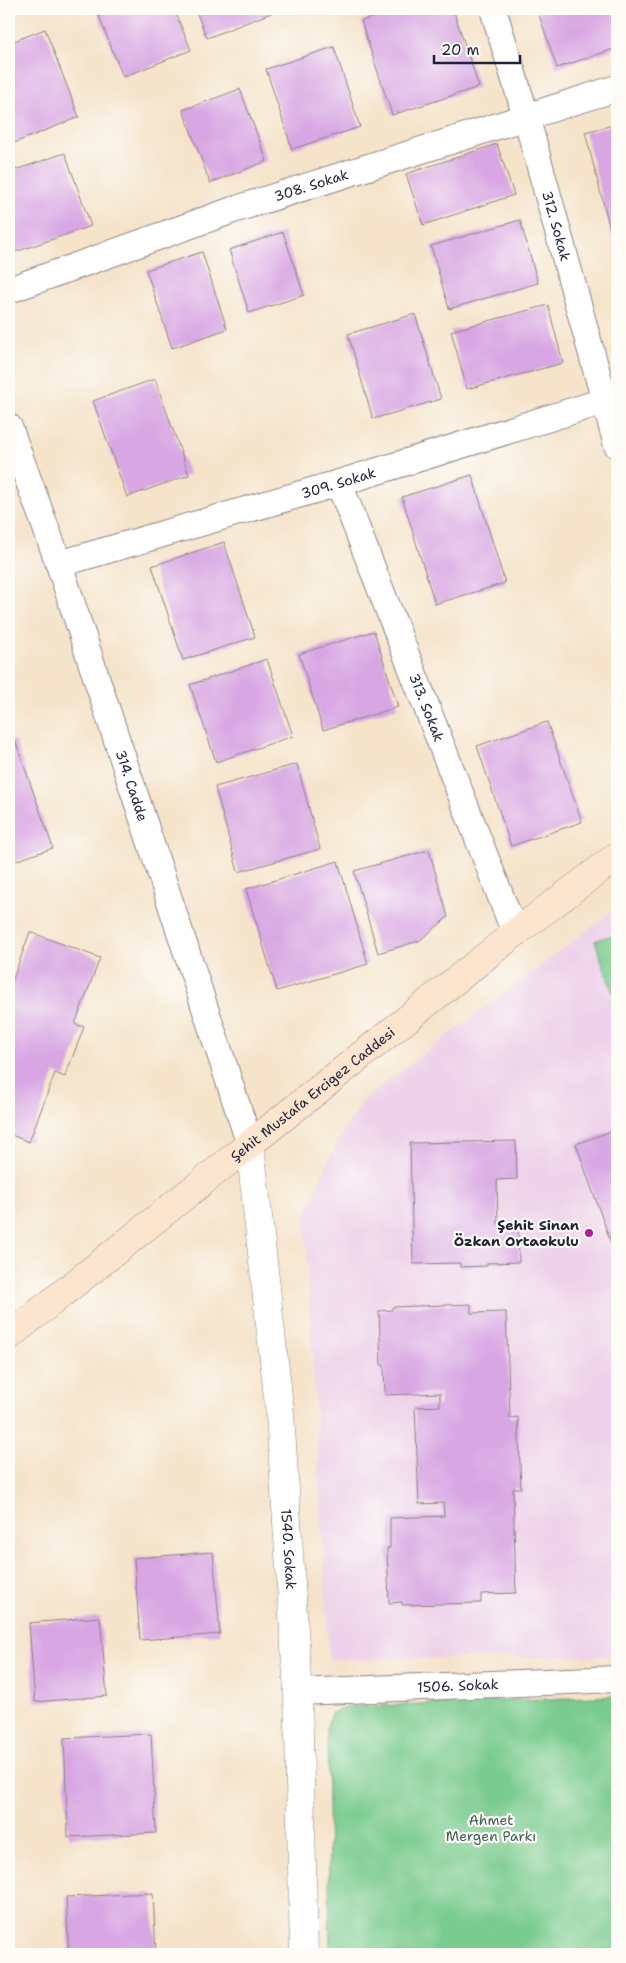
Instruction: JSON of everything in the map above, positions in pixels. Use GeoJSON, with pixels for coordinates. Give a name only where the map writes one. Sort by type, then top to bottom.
{"type":"FeatureCollection","features":[{"type":"Feature","properties":{"kind":"main road","name":"Şehit Mustafa Ercigez Caddesi"},"geometry":{"type":"LineString","coordinates":[[9,1336],[515,933],[617,856]]}},
{"type":"Feature","properties":{"kind":"street","name":"312. Sokak"},"geometry":{"type":"LineString","coordinates":[[493,9],[611,398],[617,445]]}},
{"type":"Feature","properties":{"kind":"street","name":"308. Sokak"},"geometry":{"type":"LineString","coordinates":[[9,290],[233,210],[617,88]]}},
{"type":"Feature","properties":{"kind":"street","name":"309. Sokak"},"geometry":{"type":"LineString","coordinates":[[59,564],[339,483],[611,398]]}},
{"type":"Feature","properties":{"kind":"street","name":"314. Cadde"},"geometry":{"type":"LineString","coordinates":[[9,427],[59,564],[250,1145]]}},
{"type":"Feature","properties":{"kind":"street","name":"313. Sokak"},"geometry":{"type":"LineString","coordinates":[[339,483],[515,933]]}},
{"type":"Feature","properties":{"kind":"street","name":"1540. Sokak"},"geometry":{"type":"LineString","coordinates":[[250,1145],[280,1414],[298,1692],[304,1954]]}},
{"type":"Feature","properties":{"kind":"street","name":"1506. Sokak"},"geometry":{"type":"LineString","coordinates":[[298,1692],[617,1679]]}},
{"type":"Feature","properties":{"kind":"shaded area"},"geometry":{"type":"Polygon","coordinates":[[[617,908],[617,1656],[329,1660],[305,1217],[332,1152],[364,1099],[617,908]]]}},
{"type":"Feature","properties":{"kind":"green space"},"geometry":{"type":"Polygon","coordinates":[[[617,933],[617,1005],[595,941],[617,933]]]}},
{"type":"Feature","properties":{"kind":"green space","name":"Ahmet Mergen Parkı"},"geometry":{"type":"Polygon","coordinates":[[[617,1696],[617,1954],[330,1954],[327,1727],[331,1713],[347,1707],[617,1696]]]}},
{"type":"Feature","properties":{"kind":"building"},"geometry":{"type":"Polygon","coordinates":[[[96,9],[174,9],[191,50],[123,77],[96,9]]]}},
{"type":"Feature","properties":{"kind":"building"},"geometry":{"type":"Polygon","coordinates":[[[195,9],[275,9],[276,11],[207,38],[195,9]]]}},
{"type":"Feature","properties":{"kind":"building"},"geometry":{"type":"Polygon","coordinates":[[[400,9],[453,9],[479,87],[392,115],[361,21],[400,9]]]}},
{"type":"Feature","properties":{"kind":"building"},"geometry":{"type":"Polygon","coordinates":[[[547,9],[617,9],[617,48],[557,68],[538,12],[547,9]]]}},
{"type":"Feature","properties":{"kind":"building"},"geometry":{"type":"Polygon","coordinates":[[[45,29],[79,117],[9,145],[9,43],[45,29]]]}},
{"type":"Feature","properties":{"kind":"building"},"geometry":{"type":"Polygon","coordinates":[[[334,47],[360,127],[292,149],[266,69],[334,47]]]}},
{"type":"Feature","properties":{"kind":"building"},"geometry":{"type":"Polygon","coordinates":[[[240,89],[267,161],[210,183],[183,110],[240,89]]]}},
{"type":"Feature","properties":{"kind":"building"},"geometry":{"type":"Polygon","coordinates":[[[617,124],[617,256],[585,132],[617,124]]]}},
{"type":"Feature","properties":{"kind":"building"},"geometry":{"type":"Polygon","coordinates":[[[497,144],[514,195],[423,225],[406,174],[497,144]]]}},
{"type":"Feature","properties":{"kind":"building"},"geometry":{"type":"Polygon","coordinates":[[[65,153],[91,226],[12,253],[9,243],[9,172],[65,153]]]}},
{"type":"Feature","properties":{"kind":"building"},"geometry":{"type":"Polygon","coordinates":[[[520,220],[538,283],[449,309],[431,246],[520,220]]]}},
{"type":"Feature","properties":{"kind":"building"},"geometry":{"type":"Polygon","coordinates":[[[283,232],[304,295],[249,313],[229,250],[283,232]]]}},
{"type":"Feature","properties":{"kind":"building"},"geometry":{"type":"Polygon","coordinates":[[[202,252],[227,329],[172,348],[146,270],[202,252]]]}},
{"type":"Feature","properties":{"kind":"building"},"geometry":{"type":"Polygon","coordinates":[[[548,305],[563,363],[467,389],[451,331],[548,305]]]}},
{"type":"Feature","properties":{"kind":"building"},"geometry":{"type":"Polygon","coordinates":[[[415,314],[441,399],[373,419],[348,334],[415,314]]]}},
{"type":"Feature","properties":{"kind":"building"},"geometry":{"type":"Polygon","coordinates":[[[155,379],[189,475],[127,497],[93,401],[155,379]]]}},
{"type":"Feature","properties":{"kind":"building"},"geometry":{"type":"Polygon","coordinates":[[[472,475],[505,583],[435,604],[402,497],[472,475]]]}},
{"type":"Feature","properties":{"kind":"building"},"geometry":{"type":"Polygon","coordinates":[[[224,542],[255,637],[183,660],[152,566],[224,542]]]}},
{"type":"Feature","properties":{"kind":"building"},"geometry":{"type":"Polygon","coordinates":[[[374,631],[398,707],[323,730],[299,654],[374,631]]]}},
{"type":"Feature","properties":{"kind":"building"},"geometry":{"type":"Polygon","coordinates":[[[267,659],[293,736],[216,762],[190,685],[267,659]]]}},
{"type":"Feature","properties":{"kind":"building"},"geometry":{"type":"Polygon","coordinates":[[[547,722],[582,822],[511,846],[477,746],[547,722]]]}},
{"type":"Feature","properties":{"kind":"building"},"geometry":{"type":"Polygon","coordinates":[[[15,740],[53,848],[9,863],[9,742],[15,740]]]}},
{"type":"Feature","properties":{"kind":"building"},"geometry":{"type":"Polygon","coordinates":[[[297,764],[320,849],[238,872],[215,787],[297,764]]]}},
{"type":"Feature","properties":{"kind":"building"},"geometry":{"type":"Polygon","coordinates":[[[429,850],[448,917],[419,941],[378,953],[354,871],[429,850]]]}},
{"type":"Feature","properties":{"kind":"building"},"geometry":{"type":"Polygon","coordinates":[[[338,861],[368,964],[277,991],[246,889],[338,861]]]}},
{"type":"Feature","properties":{"kind":"building"},"geometry":{"type":"Polygon","coordinates":[[[30,932],[100,958],[75,1024],[84,1027],[65,1077],[55,1073],[29,1142],[9,1134],[9,990],[30,932]]]}},
{"type":"Feature","properties":{"kind":"building"},"geometry":{"type":"Polygon","coordinates":[[[617,1129],[617,1260],[576,1144],[617,1129]]]}},
{"type":"Feature","properties":{"kind":"building"},"geometry":{"type":"Polygon","coordinates":[[[516,1141],[517,1179],[497,1180],[498,1224],[518,1223],[519,1262],[487,1263],[487,1266],[460,1267],[460,1263],[413,1264],[410,1143],[516,1141]]]}},
{"type":"Feature","properties":{"kind":"building"},"geometry":{"type":"Polygon","coordinates":[[[471,1304],[471,1313],[506,1312],[510,1418],[518,1417],[521,1488],[513,1488],[516,1593],[481,1594],[481,1603],[402,1605],[402,1602],[389,1603],[387,1548],[390,1548],[390,1518],[444,1516],[443,1503],[419,1504],[415,1407],[440,1406],[440,1393],[385,1395],[384,1365],[381,1365],[379,1311],[392,1310],[392,1307],[471,1304]]]}},
{"type":"Feature","properties":{"kind":"building"},"geometry":{"type":"Polygon","coordinates":[[[213,1552],[220,1634],[140,1640],[134,1558],[213,1552]]]}},
{"type":"Feature","properties":{"kind":"building"},"geometry":{"type":"Polygon","coordinates":[[[100,1617],[107,1696],[35,1702],[29,1623],[100,1617]]]}},
{"type":"Feature","properties":{"kind":"building"},"geometry":{"type":"Polygon","coordinates":[[[151,1734],[156,1833],[68,1837],[64,1738],[151,1734]]]}},
{"type":"Feature","properties":{"kind":"building"},"geometry":{"type":"Polygon","coordinates":[[[153,1893],[156,1954],[69,1954],[66,1897],[153,1893]]]}},
{"type":"Feature","properties":{"kind":"place","name":"Şehit Sinan Özkan Ortaokulu"},"geometry":{"type":"Point","coordinates":[589,1233]}}]}
